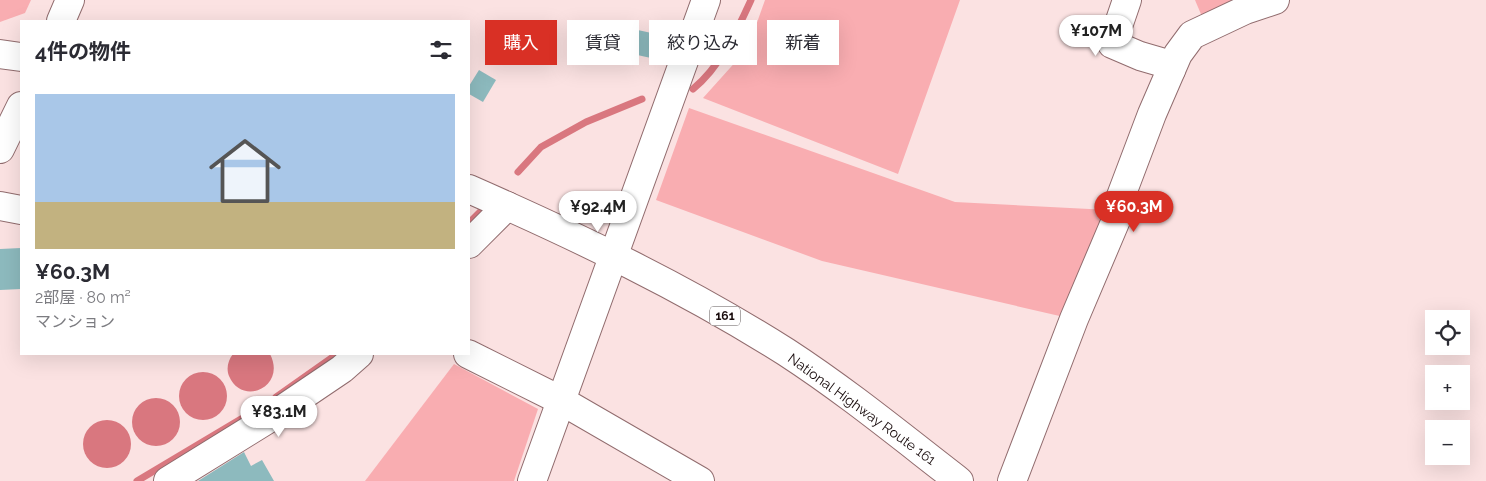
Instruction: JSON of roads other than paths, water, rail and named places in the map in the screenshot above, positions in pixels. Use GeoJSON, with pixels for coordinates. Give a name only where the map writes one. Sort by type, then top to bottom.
{"type":"FeatureCollection","features":[{"type":"Feature","properties":{"kind":"main road"},"geometry":{"type":"LineString","coordinates":[[61,20],[70,0]]}},
{"type":"Feature","properties":{"kind":"main road"},"geometry":{"type":"LineString","coordinates":[[532,481],[706,0]]}},
{"type":"Feature","properties":{"kind":"main road"},"geometry":{"type":"LineString","coordinates":[[1127,0],[1112,44],[1140,56],[1164,63],[1171,70]]}},
{"type":"Feature","properties":{"kind":"main road"},"geometry":{"type":"LineString","coordinates":[[1012,481],[1074,319],[1116,220],[1121,196],[1152,114],[1178,54],[1192,35],[1246,10],[1275,0]]}},
{"type":"Feature","properties":{"kind":"main road"},"geometry":{"type":"LineString","coordinates":[[0,54],[20,57]]}},
{"type":"Feature","properties":{"kind":"main road"},"geometry":{"type":"LineString","coordinates":[[0,149],[20,108]]}},
{"type":"Feature","properties":{"kind":"main road","name":"National Highway Route 161"},"geometry":{"type":"LineString","coordinates":[[470,189],[613,254],[669,283],[786,352],[845,393],[959,481]]}},
{"type":"Feature","properties":{"kind":"main road"},"geometry":{"type":"LineString","coordinates":[[0,206],[20,210]]}},
{"type":"Feature","properties":{"kind":"main road"},"geometry":{"type":"LineString","coordinates":[[470,243],[507,206]]}},
{"type":"Feature","properties":{"kind":"main road"},"geometry":{"type":"LineString","coordinates":[[168,481],[277,414],[342,369],[358,355]]}},
{"type":"Feature","properties":{"kind":"main road"},"geometry":{"type":"LineString","coordinates":[[470,355],[560,400],[700,481]]}},
{"type":"Feature","properties":{"kind":"waterway"},"geometry":{"type":"LineString","coordinates":[[693,89],[720,59],[734,36],[751,0]]}},
{"type":"Feature","properties":{"kind":"waterway"},"geometry":{"type":"LineString","coordinates":[[518,172],[541,147],[586,122],[642,99]]}},
{"type":"Feature","properties":{"kind":"waterway"},"geometry":{"type":"LineString","coordinates":[[470,222],[482,210]]}},
{"type":"Feature","properties":{"kind":"waterway"},"geometry":{"type":"LineString","coordinates":[[276,397],[336,355]]}},
{"type":"Feature","properties":{"kind":"waterway"},"geometry":{"type":"LineString","coordinates":[[137,481],[268,403]]}}]}
